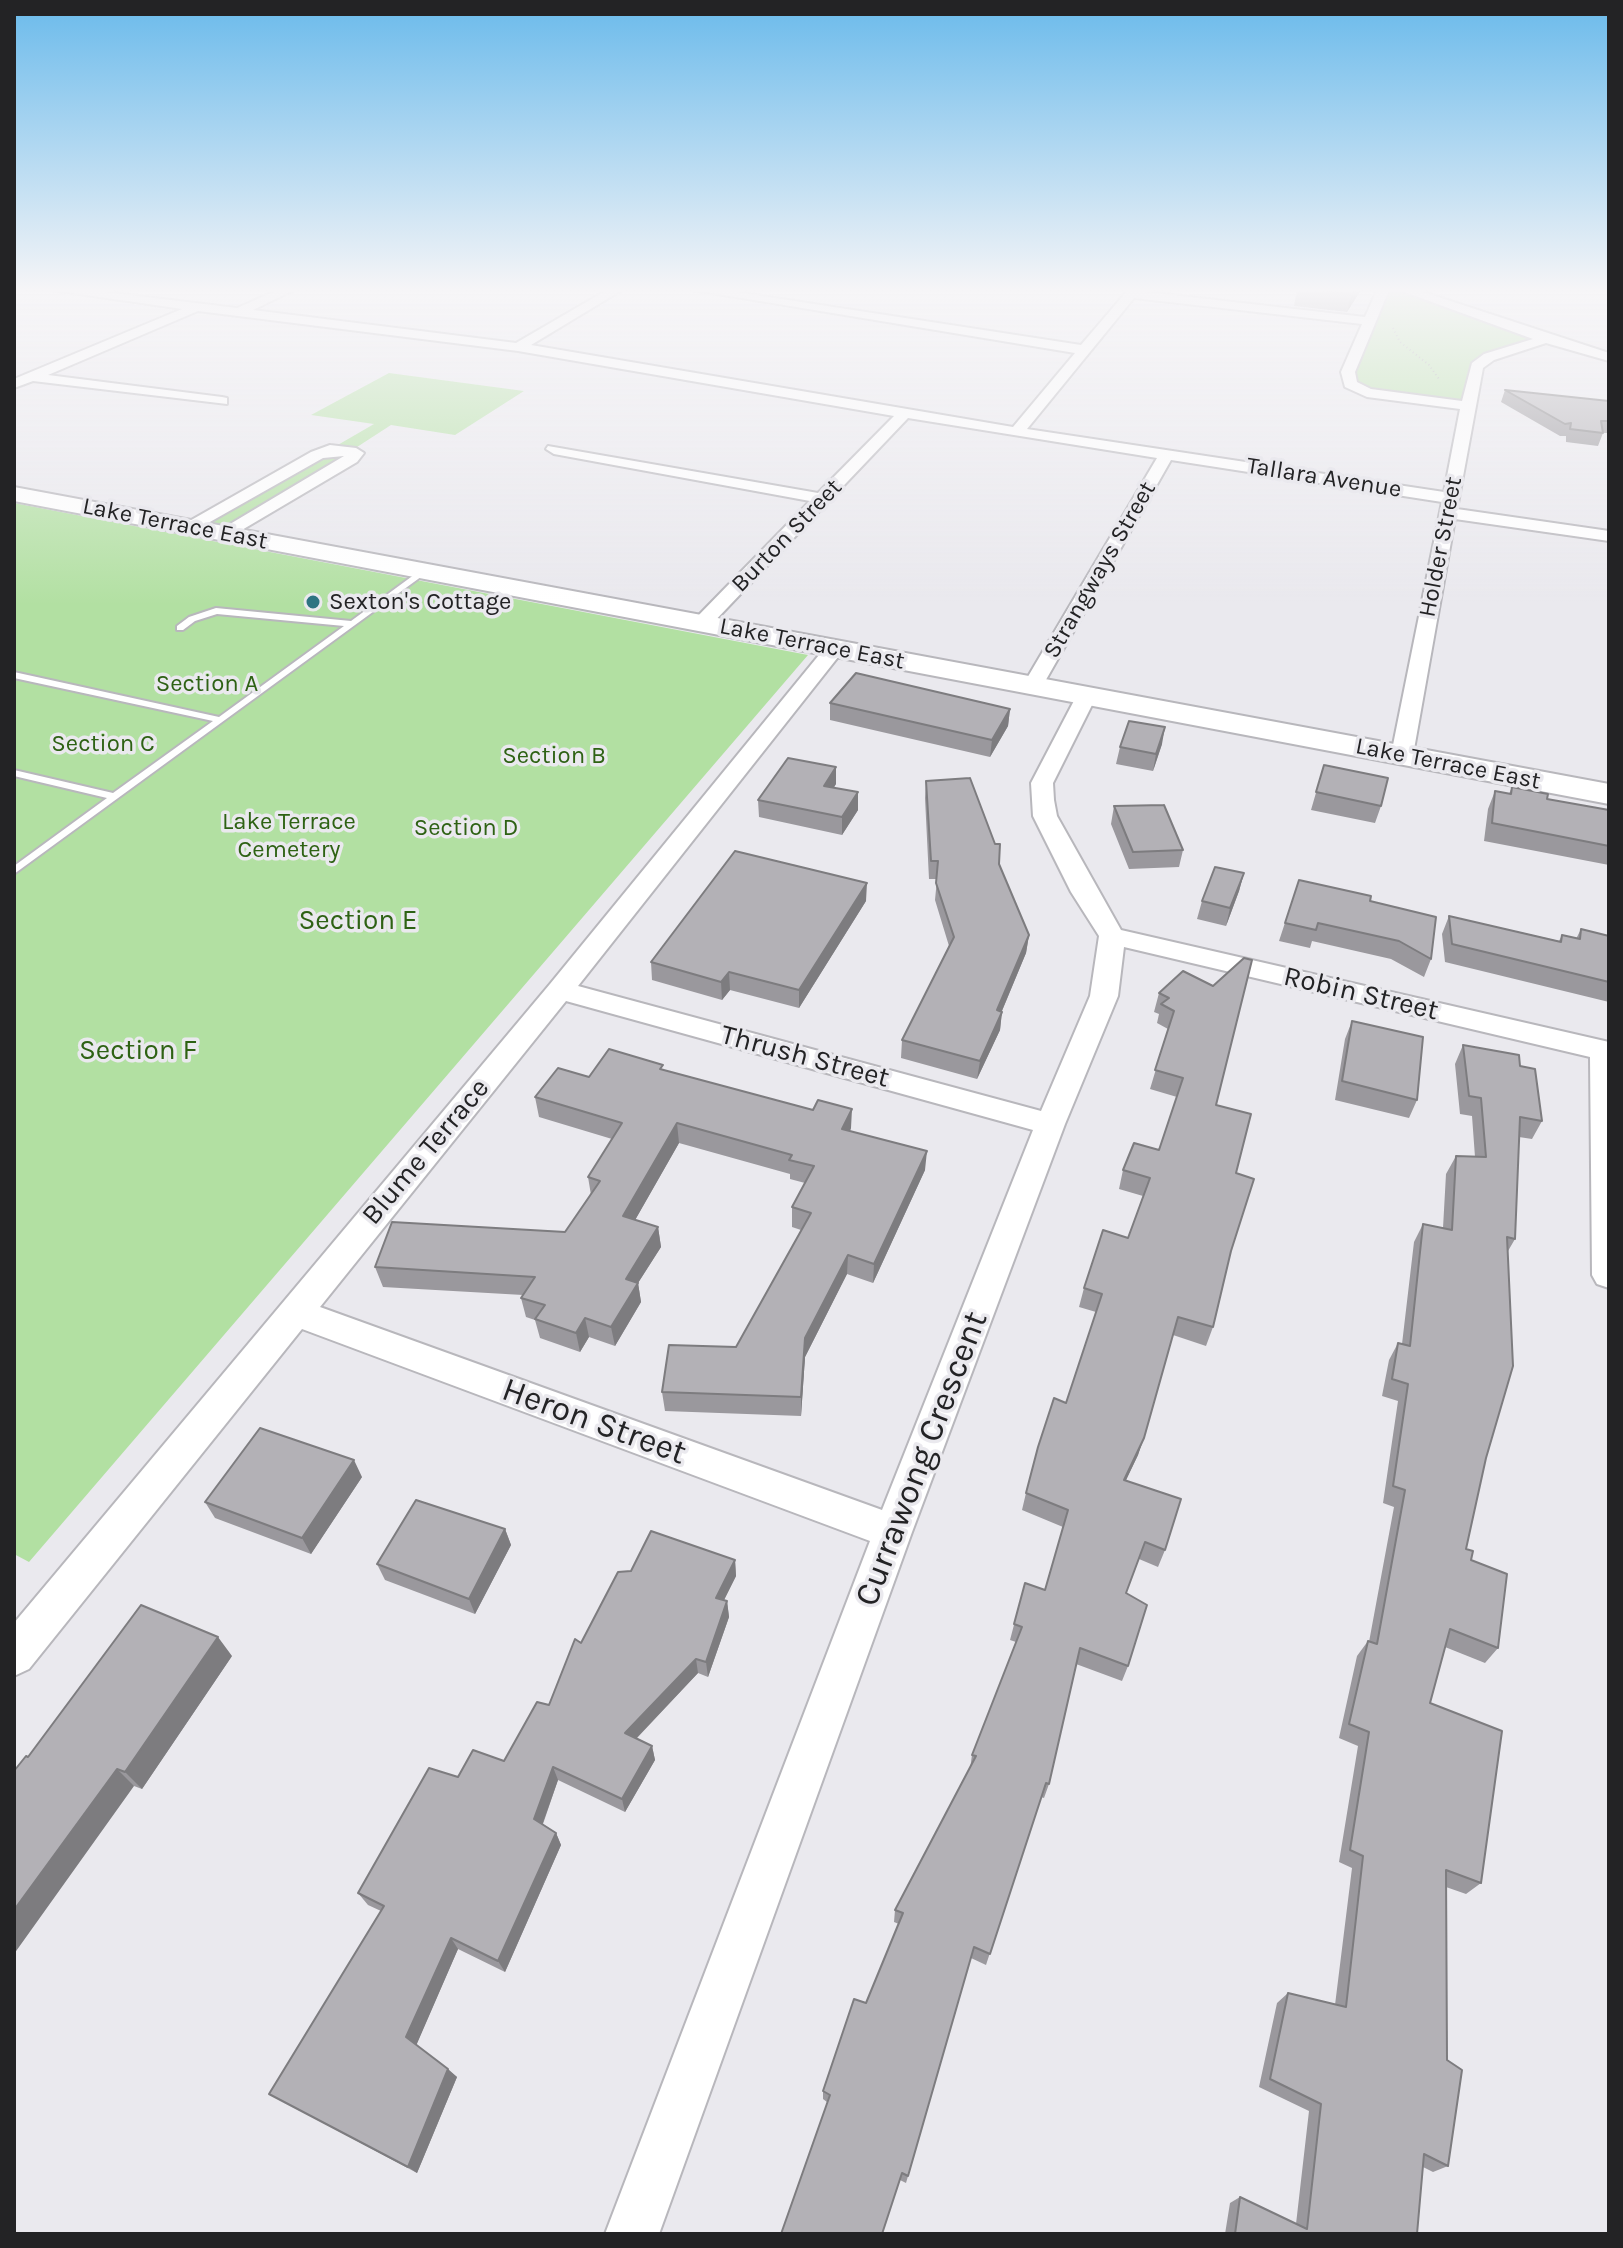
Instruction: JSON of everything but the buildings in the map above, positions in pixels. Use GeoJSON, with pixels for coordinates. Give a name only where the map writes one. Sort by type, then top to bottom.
{"type":"FeatureCollection","features":[{"type":"Feature","properties":{"kind":"street"},"geometry":{"type":"LineString","coordinates":[[176,395],[222,401]]}},
{"type":"Feature","properties":{"kind":"street","name":"Tallara Avenue"},"geometry":{"type":"LineString","coordinates":[[799,395],[1167,454],[1609,536]]}},
{"type":"Feature","properties":{"kind":"street"},"geometry":{"type":"LineString","coordinates":[[1017,432],[1048,395]]}},
{"type":"Feature","properties":{"kind":"street"},"geometry":{"type":"LineString","coordinates":[[1382,395],[1461,405]]}},
{"type":"Feature","properties":{"kind":"street","name":"Holder Street"},"geometry":{"type":"LineString","coordinates":[[1402,755],[1449,505],[1461,405],[1465,395]]}},
{"type":"Feature","properties":{"kind":"street","name":"Burton Street"},"geometry":{"type":"LineString","coordinates":[[702,623],[905,413]]}},
{"type":"Feature","properties":{"kind":"street"},"geometry":{"type":"LineString","coordinates":[[554,449],[824,499]]}},
{"type":"Feature","properties":{"kind":"street"},"geometry":{"type":"LineString","coordinates":[[188,527],[317,455],[330,450],[356,453],[351,459],[224,533]]}},
{"type":"Feature","properties":{"kind":"street","name":"Strangways Street"},"geometry":{"type":"LineString","coordinates":[[1033,685],[1167,454]]}},
{"type":"Feature","properties":{"kind":"street","name":"Lake Terrace East"},"geometry":{"type":"LineString","coordinates":[[14,494],[1609,794]]}},
{"type":"Feature","properties":{"kind":"street","name":"Blume Terrace"},"geometry":{"type":"LineString","coordinates":[[14,1655],[560,990],[835,648]]}},
{"type":"Feature","properties":{"kind":"street"},"geometry":{"type":"LineString","coordinates":[[1087,695],[1042,783],[1042,800],[1045,816],[1084,892],[1112,936]]}},
{"type":"Feature","properties":{"kind":"street","name":"Robin Street"},"geometry":{"type":"LineString","coordinates":[[1112,936],[1606,1052]]}},
{"type":"Feature","properties":{"kind":"street","name":"Currawong Crescent"},"geometry":{"type":"LineString","coordinates":[[632,2234],[893,1532],[1050,1124],[1104,996],[1112,936]]}},
{"type":"Feature","properties":{"kind":"street","name":"Thrush Street"},"geometry":{"type":"LineString","coordinates":[[560,990],[1050,1124]]}},
{"type":"Feature","properties":{"kind":"street"},"geometry":{"type":"LineString","coordinates":[[1606,1052],[1609,1275]]}},
{"type":"Feature","properties":{"kind":"street","name":"Heron Street"},"geometry":{"type":"LineString","coordinates":[[294,1312],[893,1532]]}},
{"type":"Feature","properties":{"kind":"lane"},"geometry":{"type":"LineString","coordinates":[[14,871],[425,571]]}},
{"type":"Feature","properties":{"kind":"lane"},"geometry":{"type":"LineString","coordinates":[[180,628],[192,619],[216,611],[353,624]]}},
{"type":"Feature","properties":{"kind":"lane"},"geometry":{"type":"LineString","coordinates":[[14,675],[220,720]]}},
{"type":"Feature","properties":{"kind":"lane"},"geometry":{"type":"LineString","coordinates":[[14,773],[115,797]]}},
{"type":"Feature","properties":{"kind":"path"},"geometry":{"type":"LineString","coordinates":[[1443,395],[1461,405]]}},
{"type":"Feature","properties":{"kind":"green space"},"geometry":{"type":"Polygon","coordinates":[[[348,395],[518,395],[455,435],[391,425],[354,449],[336,446],[374,424],[311,415],[348,395]]]}},
{"type":"Feature","properties":{"kind":"green space"},"geometry":{"type":"Polygon","coordinates":[[[1385,395],[1465,395],[1464,405],[1385,395]]]}},
{"type":"Feature","properties":{"kind":"green space"},"geometry":{"type":"Polygon","coordinates":[[[351,454],[223,531],[194,526],[319,456],[351,454]]]}},
{"type":"Feature","properties":{"kind":"green space","name":"Lake Terrace Cemetery"},"geometry":{"type":"Polygon","coordinates":[[[14,503],[808,655],[29,1562],[14,1554],[14,503]]]}},
{"type":"Feature","properties":{"kind":"place","name":"Sexton's Cottage"},"geometry":{"type":"Point","coordinates":[313,602]}},
{"type":"Feature","properties":{"kind":"park label","name":"Section A"},"geometry":{"type":"Point","coordinates":[207,684]}},
{"type":"Feature","properties":{"kind":"park label","name":"Section C"},"geometry":{"type":"Point","coordinates":[103,744]}},
{"type":"Feature","properties":{"kind":"park label","name":"Section B"},"geometry":{"type":"Point","coordinates":[554,756]}},
{"type":"Feature","properties":{"kind":"park label","name":"Section D"},"geometry":{"type":"Point","coordinates":[466,828]}},
{"type":"Feature","properties":{"kind":"park label","name":"Section E"},"geometry":{"type":"Point","coordinates":[358,921]}},
{"type":"Feature","properties":{"kind":"park label","name":"Section F"},"geometry":{"type":"Point","coordinates":[138,1051]}}]}
